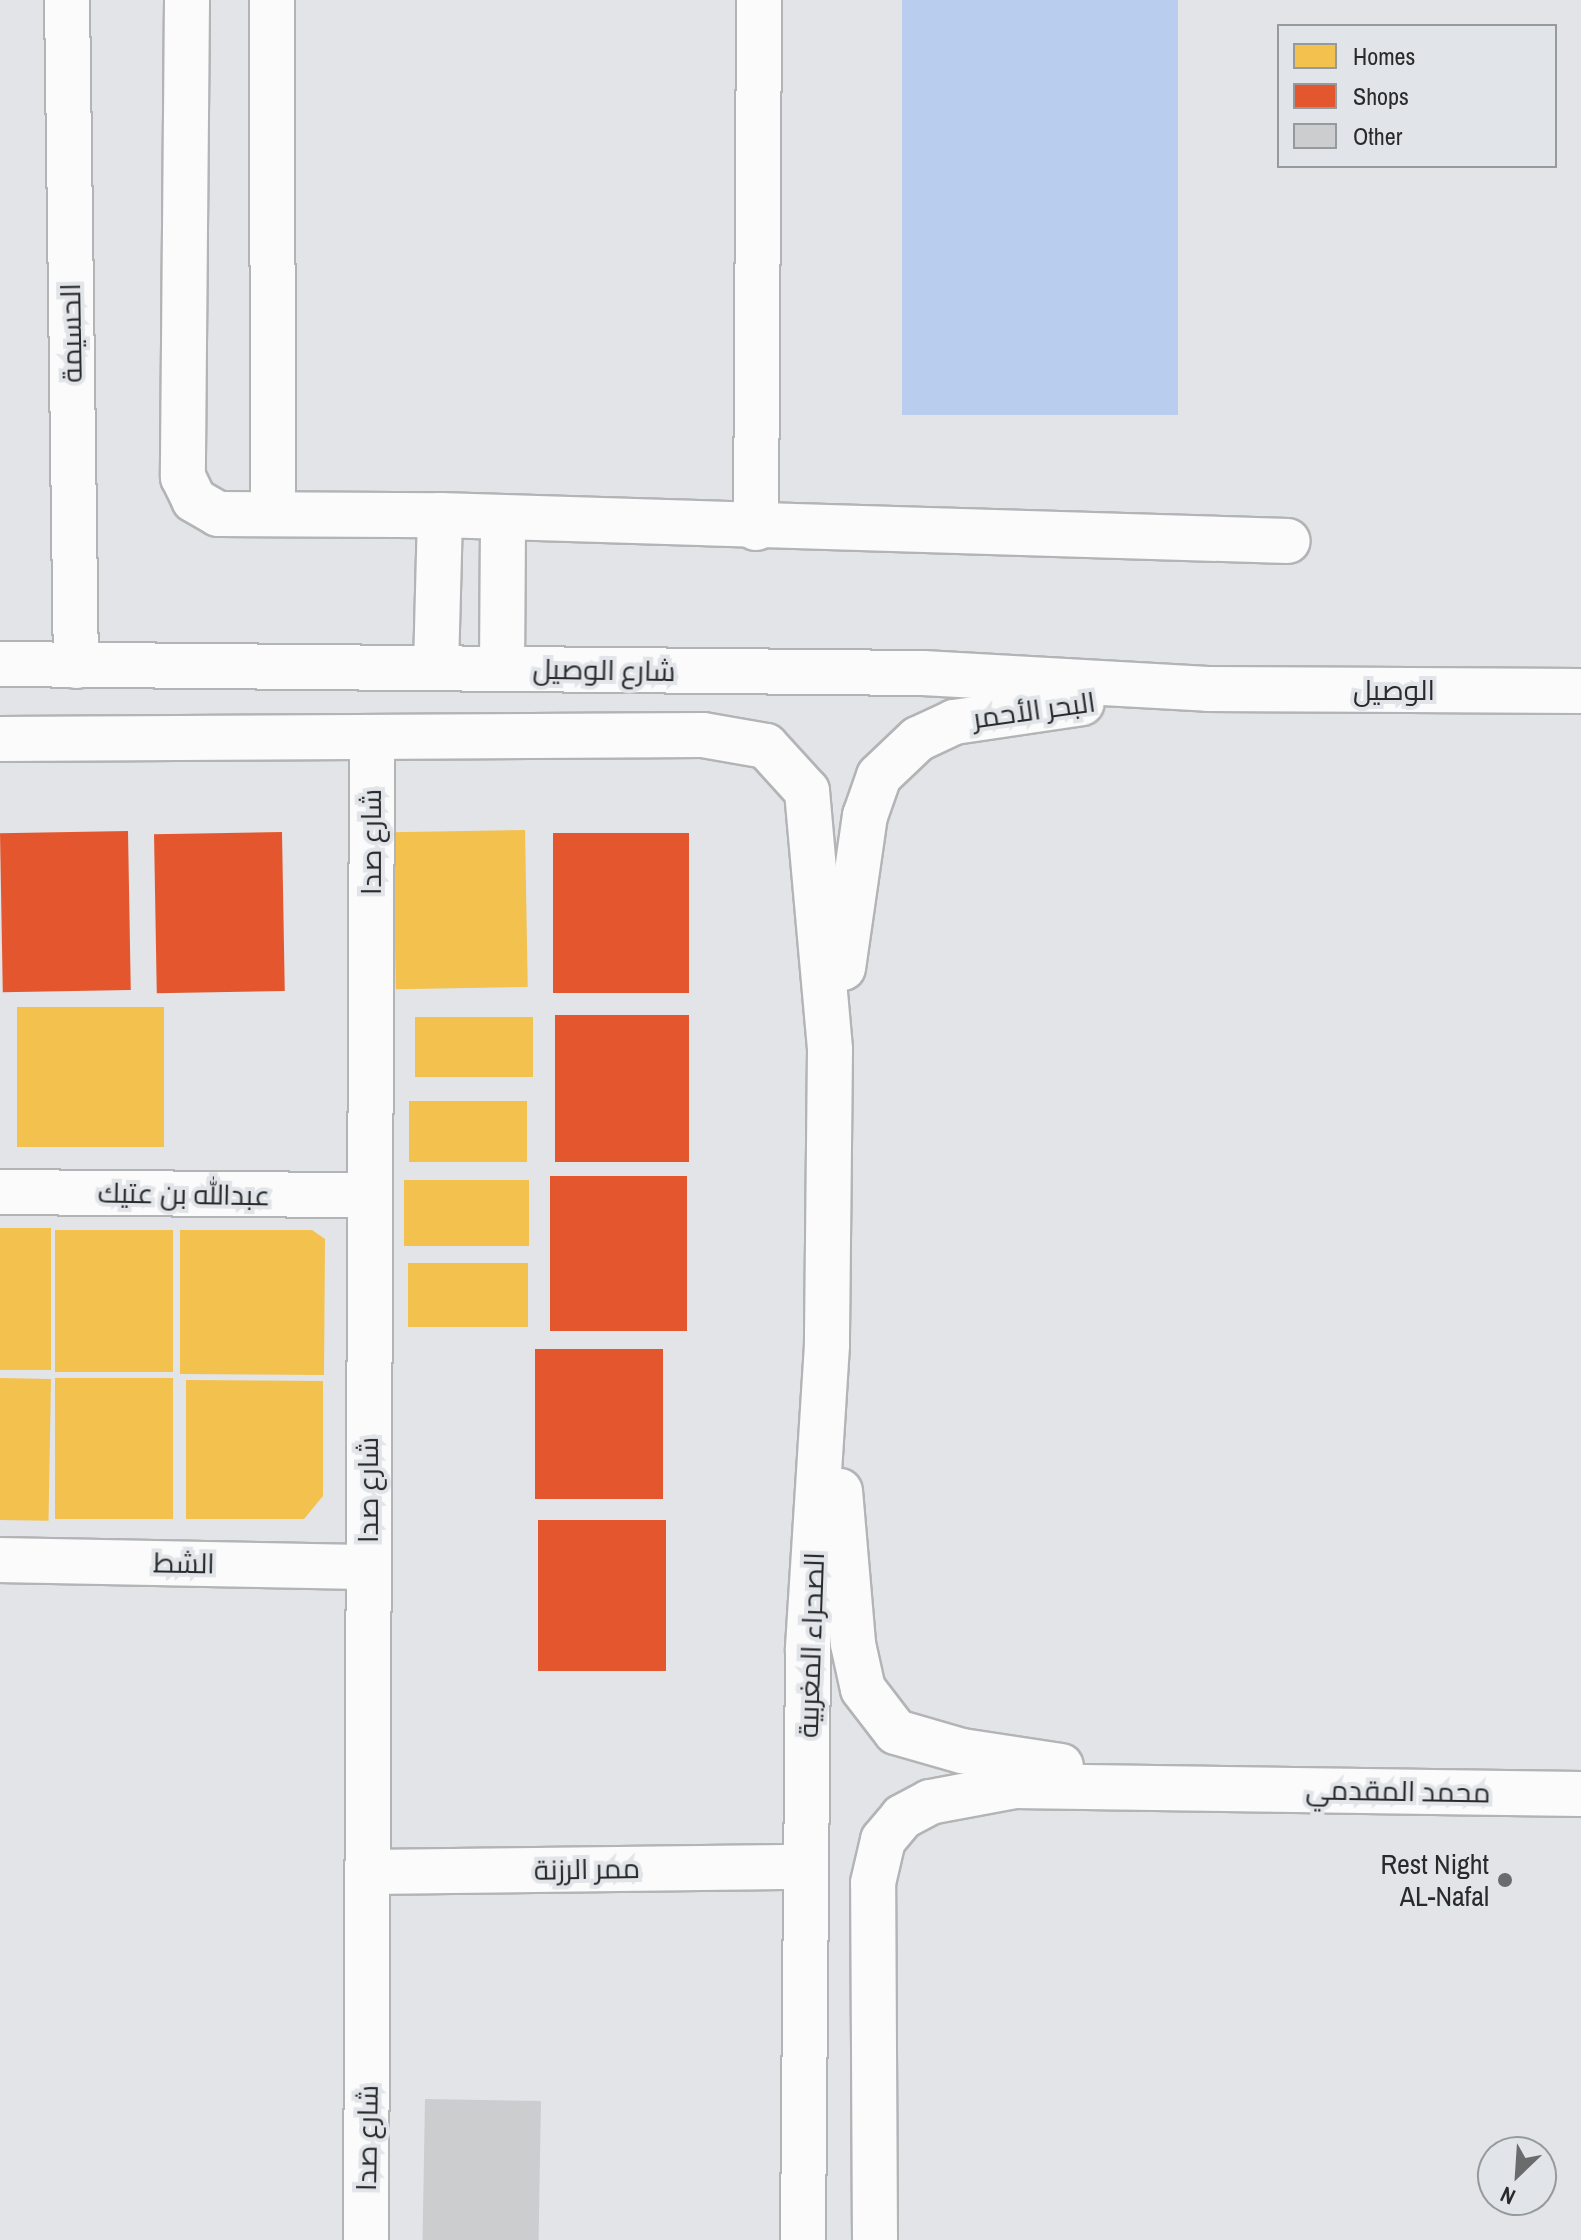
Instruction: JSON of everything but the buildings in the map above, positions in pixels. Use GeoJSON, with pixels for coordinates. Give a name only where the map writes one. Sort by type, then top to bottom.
{"type":"FeatureCollection","features":[{"type":"Feature","properties":{"kind":"street","name":"الحسيمة"},"geometry":{"type":"LineString","coordinates":[[67,0],[76,666]]}},
{"type":"Feature","properties":{"kind":"street"},"geometry":{"type":"LineString","coordinates":[[187,0],[183,477],[194,500],[218,514],[440,515],[756,528],[1288,541]]}},
{"type":"Feature","properties":{"kind":"street"},"geometry":{"type":"LineString","coordinates":[[272,0],[273,513]]}},
{"type":"Feature","properties":{"kind":"street"},"geometry":{"type":"LineString","coordinates":[[756,528],[759,0]]}},
{"type":"Feature","properties":{"kind":"street"},"geometry":{"type":"LineString","coordinates":[[436,668],[440,515]]}},
{"type":"Feature","properties":{"kind":"street"},"geometry":{"type":"LineString","coordinates":[[502,669],[503,518]]}},
{"type":"Feature","properties":{"kind":"street","name":"شارع الوصيل"},"geometry":{"type":"LineString","coordinates":[[0,664],[923,673],[1208,689]]}},
{"type":"Feature","properties":{"kind":"street","name":"الوصيل"},"geometry":{"type":"LineString","coordinates":[[1208,689],[1581,691]]}},
{"type":"Feature","properties":{"kind":"street","name":"البحر الأحمر"},"geometry":{"type":"LineString","coordinates":[[830,1050],[865,816],[879,776],[918,739],[954,722],[994,712],[1208,689]]}},
{"type":"Feature","properties":{"kind":"street"},"geometry":{"type":"LineString","coordinates":[[0,739],[703,735],[766,746],[807,791],[830,1050]]}},
{"type":"Feature","properties":{"kind":"street","name":"شارع صدا"},"geometry":{"type":"LineString","coordinates":[[366,2240],[370,1872],[367,1567],[372,739]]}},
{"type":"Feature","properties":{"kind":"street","name":"الصحراء المغربية"},"geometry":{"type":"LineString","coordinates":[[803,2240],[808,1650],[827,1345],[830,1050]]}},
{"type":"Feature","properties":{"kind":"street","name":"عبدالله بن عتيك"},"geometry":{"type":"LineString","coordinates":[[0,1192],[369,1195]]}},
{"type":"Feature","properties":{"kind":"street","name":"محمد المقدمي"},"geometry":{"type":"LineString","coordinates":[[827,1345],[853,1644],[863,1689],[896,1732],[962,1751],[1214,1789]]}},
{"type":"Feature","properties":{"kind":"street","name":"الشط"},"geometry":{"type":"LineString","coordinates":[[0,1560],[367,1567]]}},
{"type":"Feature","properties":{"kind":"street","name":"محمد المقدمي"},"geometry":{"type":"LineString","coordinates":[[875,2240],[873,1883],[883,1840],[902,1817],[930,1802],[1015,1786],[1581,1794]]}},
{"type":"Feature","properties":{"kind":"street","name":"ممر الرزنة"},"geometry":{"type":"LineString","coordinates":[[370,1872],[804,1867]]}},
{"type":"Feature","properties":{"kind":"shaded area"},"geometry":{"type":"Polygon","coordinates":[[[902,0],[1178,0],[1178,415],[902,415],[902,0]]]}},
{"type":"Feature","properties":{"kind":"place","name":"Rest Night AL-Nafal"},"geometry":{"type":"Point","coordinates":[1505,1880]}}]}
